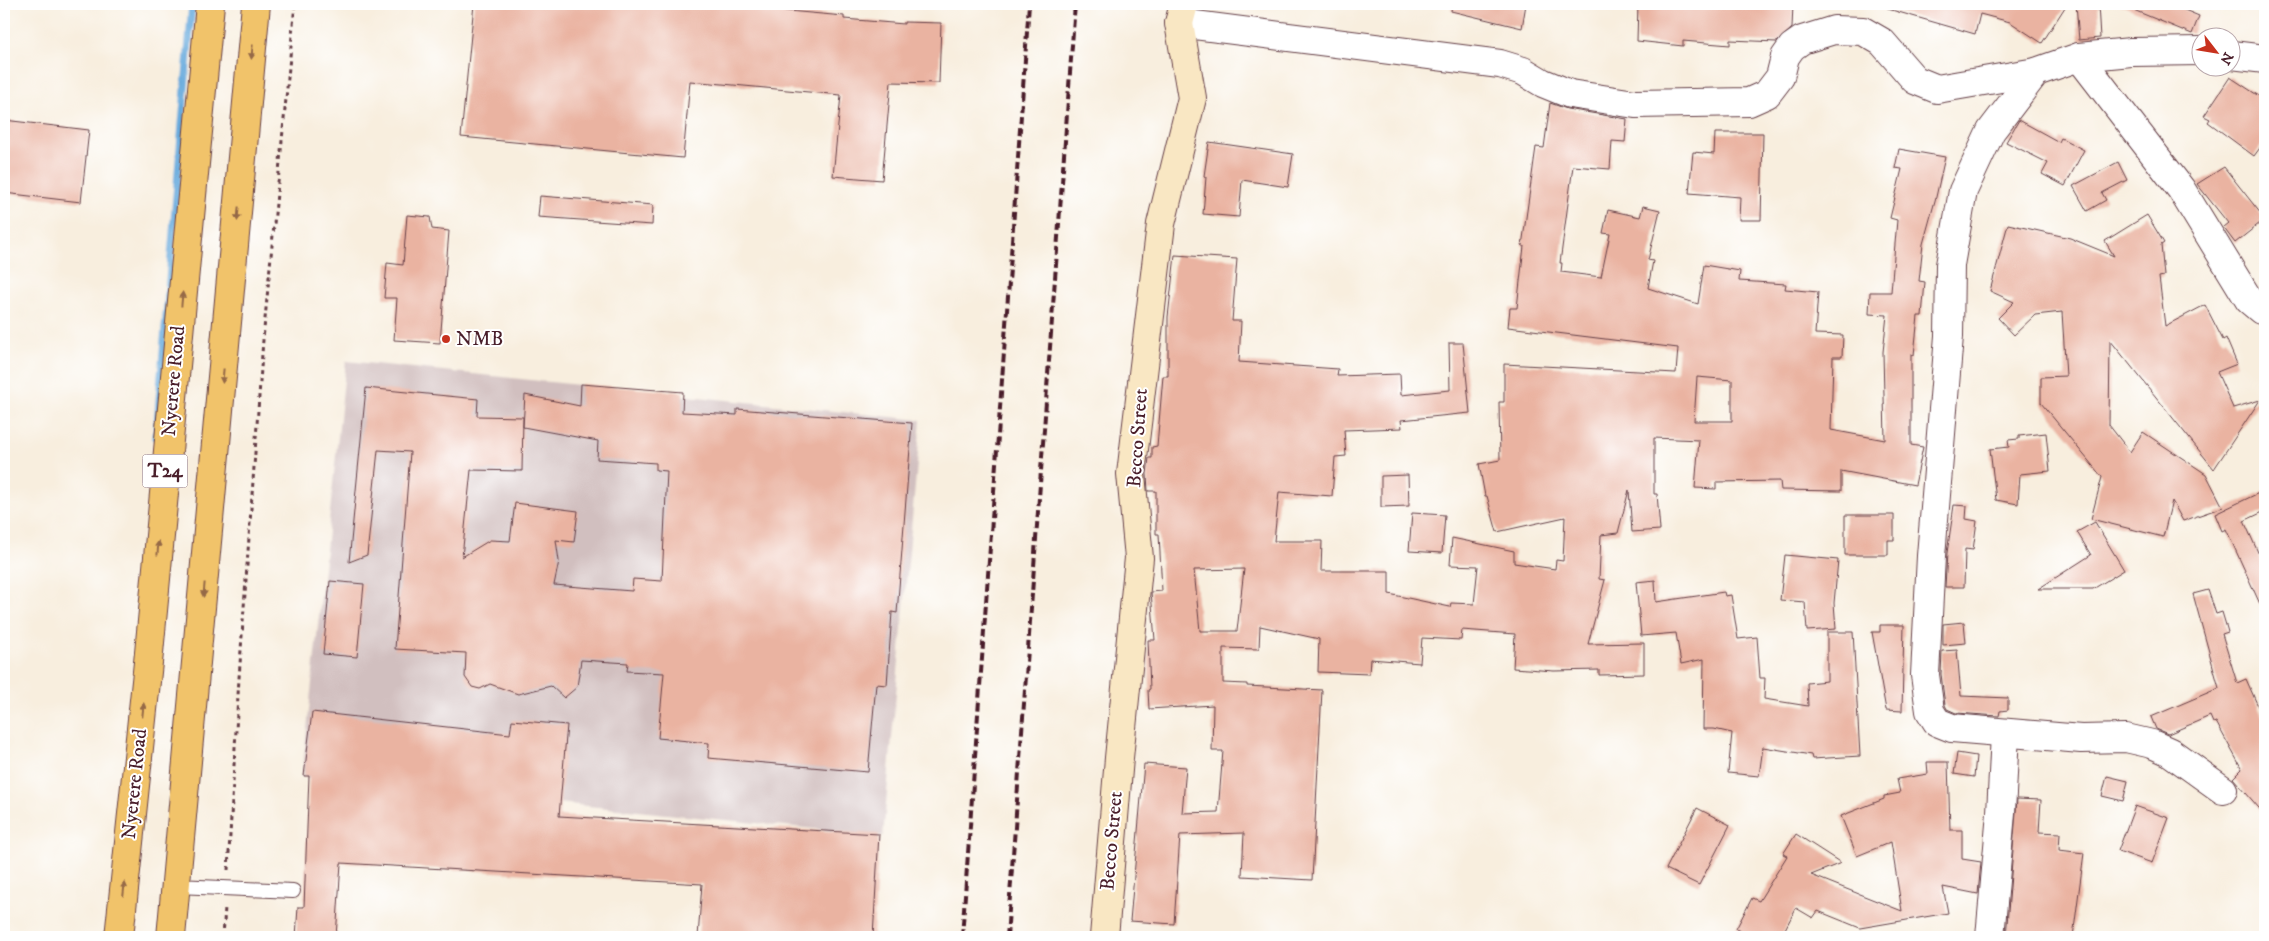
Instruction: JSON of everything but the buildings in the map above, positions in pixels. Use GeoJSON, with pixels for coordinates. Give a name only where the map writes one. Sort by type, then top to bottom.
{"type":"FeatureCollection","features":[{"type":"Feature","properties":{"kind":"highway","name":"Nyerere Road"},"geometry":{"type":"LineString","coordinates":[[119,937],[210,4]]}},
{"type":"Feature","properties":{"kind":"highway","name":"T24"},"geometry":{"type":"LineString","coordinates":[[171,937],[256,4]]}},
{"type":"Feature","properties":{"kind":"street"},"geometry":{"type":"LineString","coordinates":[[1181,14],[1500,64],[1523,71],[1543,83],[1570,94],[1635,104],[1749,102],[1767,94],[1780,77],[1785,57],[1792,47],[1802,40],[1834,30],[1863,31],[1870,35],[1882,42],[1915,80],[1938,90],[2036,72],[2080,58],[2131,52],[2192,51]]}},
{"type":"Feature","properties":{"kind":"street","name":"Becco Street"},"geometry":{"type":"LineString","coordinates":[[1104,937],[1118,758],[1139,558],[1131,474],[1161,224],[1192,98],[1181,14]]}},
{"type":"Feature","properties":{"kind":"street"},"geometry":{"type":"LineString","coordinates":[[2242,56],[2265,59]]}},
{"type":"Feature","properties":{"kind":"street"},"geometry":{"type":"LineString","coordinates":[[2080,58],[2181,189],[2249,300],[2262,310],[2265,310]]}},
{"type":"Feature","properties":{"kind":"street"},"geometry":{"type":"LineString","coordinates":[[2036,72],[1991,131],[1963,191],[1950,265],[1949,336],[1927,617],[1925,675],[1930,711],[1937,722],[1952,728],[2081,739],[2126,738],[2152,744],[2170,752],[2223,790]]}},
{"type":"Feature","properties":{"kind":"street"},"geometry":{"type":"LineString","coordinates":[[1990,937],[2001,823],[2005,734]]}},
{"type":"Feature","properties":{"kind":"lane"},"geometry":{"type":"LineString","coordinates":[[177,886],[293,891]]}},
{"type":"Feature","properties":{"kind":"path"},"geometry":{"type":"LineString","coordinates":[[222,937],[263,340],[296,4]]}},
{"type":"Feature","properties":{"kind":"shaded area"},"geometry":{"type":"Polygon","coordinates":[[[346,361],[921,420],[883,836],[302,777],[346,361]]]}},
{"type":"Feature","properties":{"kind":"waterway"},"geometry":{"type":"LineString","coordinates":[[156,437],[192,4]]}},
{"type":"Feature","properties":{"kind":"railway"},"geometry":{"type":"LineString","coordinates":[[962,937],[1029,4]]}},
{"type":"Feature","properties":{"kind":"railway"},"geometry":{"type":"LineString","coordinates":[[1007,937],[1075,4]]}},
{"type":"Feature","properties":{"kind":"place","name":"NMB"},"geometry":{"type":"Point","coordinates":[446,339]}}]}
